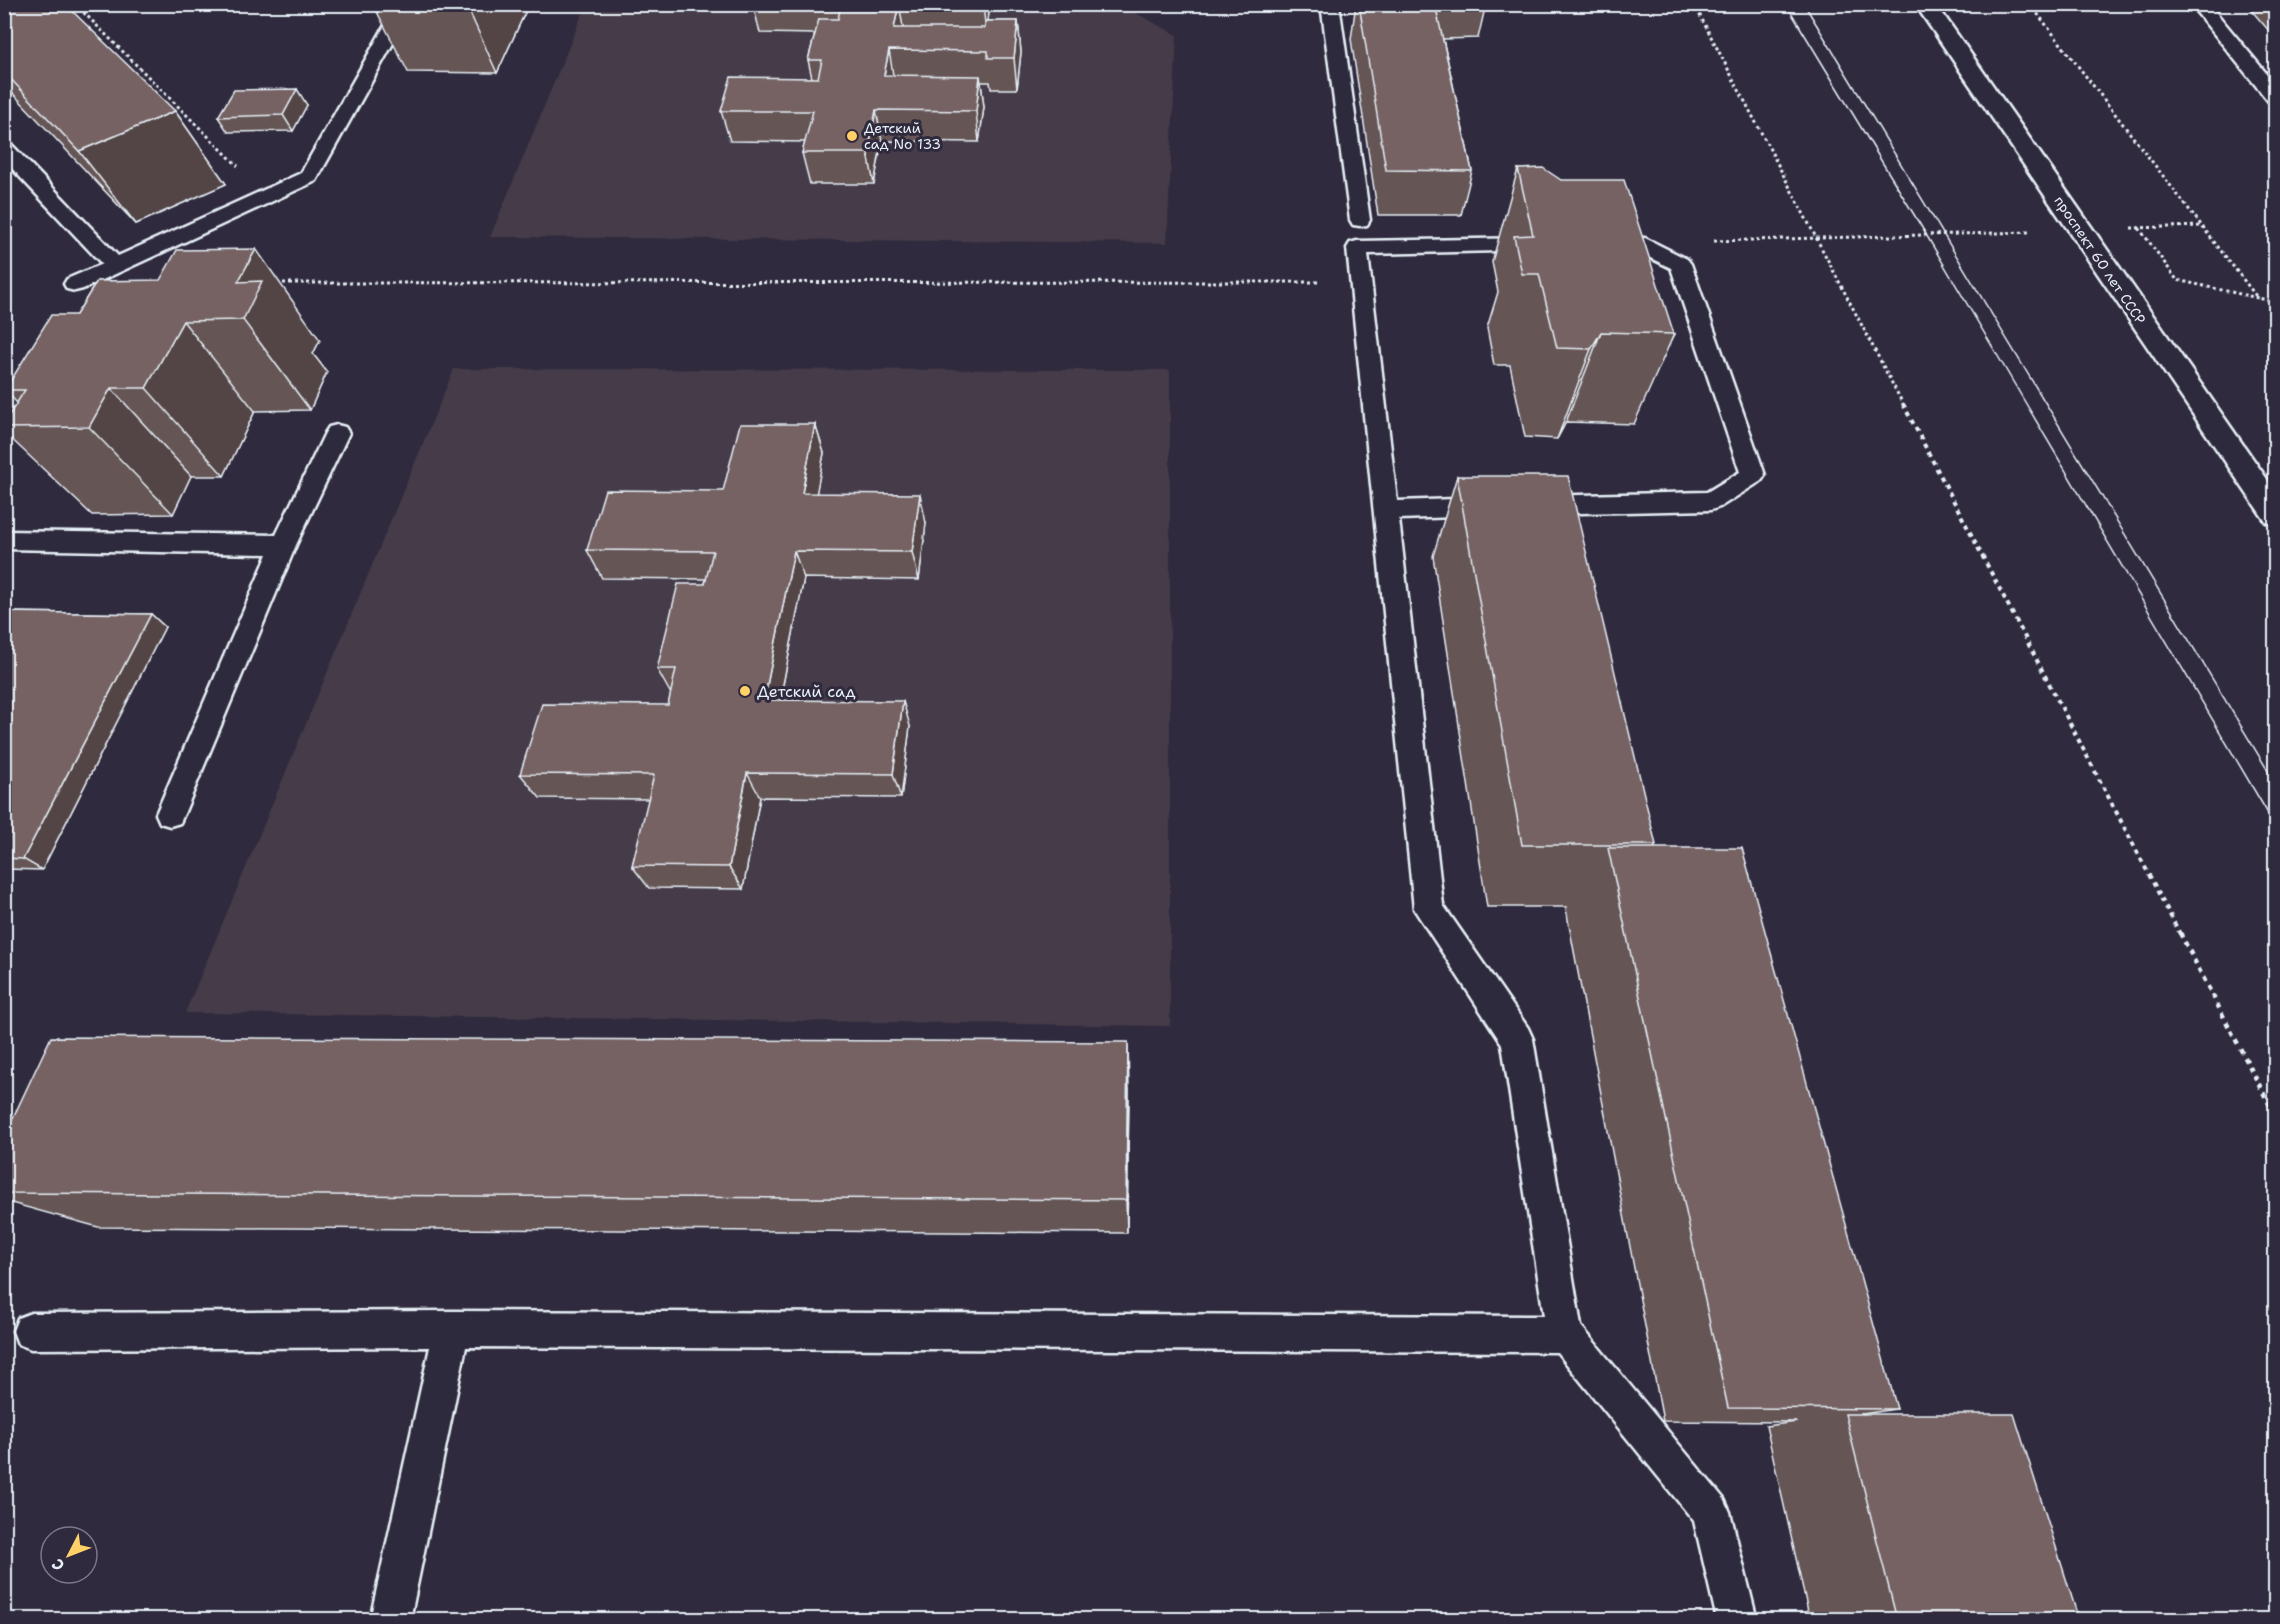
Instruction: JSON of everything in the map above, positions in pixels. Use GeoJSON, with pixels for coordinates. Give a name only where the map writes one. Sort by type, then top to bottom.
{"type":"FeatureCollection","features":[{"type":"Feature","properties":{"kind":"main road","name":"проспект 60 лет СССР"},"geometry":{"type":"LineString","coordinates":[[1925,4],[2276,515]]}},
{"type":"Feature","properties":{"kind":"lane"},"geometry":{"type":"LineString","coordinates":[[75,284],[309,177],[406,4]]}},
{"type":"Feature","properties":{"kind":"lane"},"geometry":{"type":"LineString","coordinates":[[1330,4],[1360,220]]}},
{"type":"Feature","properties":{"kind":"lane"},"geometry":{"type":"LineString","coordinates":[[2199,4],[2276,98]]}},
{"type":"Feature","properties":{"kind":"lane"},"geometry":{"type":"LineString","coordinates":[[4,148],[115,265]]}},
{"type":"Feature","properties":{"kind":"lane"},"geometry":{"type":"LineString","coordinates":[[1385,510],[1711,501],[1753,475],[1680,264],[1638,243],[1591,243]]}},
{"type":"Feature","properties":{"kind":"lane"},"geometry":{"type":"LineString","coordinates":[[1556,244],[1357,248],[1429,909],[1517,1039],[1565,1334],[1711,1512],[1737,1620]]}},
{"type":"Feature","properties":{"kind":"lane"},"geometry":{"type":"LineString","coordinates":[[170,814],[285,545],[337,433]]}},
{"type":"Feature","properties":{"kind":"lane"},"geometry":{"type":"LineString","coordinates":[[4,540],[285,545]]}},
{"type":"Feature","properties":{"kind":"lane"},"geometry":{"type":"LineString","coordinates":[[31,1331],[452,1329],[1565,1334]]}},
{"type":"Feature","properties":{"kind":"lane"},"geometry":{"type":"LineString","coordinates":[[390,1620],[452,1329]]}},
{"type":"Feature","properties":{"kind":"path"},"geometry":{"type":"LineString","coordinates":[[75,4],[268,196]]}},
{"type":"Feature","properties":{"kind":"path"},"geometry":{"type":"LineString","coordinates":[[1694,4],[2276,1117]]}},
{"type":"Feature","properties":{"kind":"path"},"geometry":{"type":"LineString","coordinates":[[2030,4],[2256,296]]}},
{"type":"Feature","properties":{"kind":"path"},"geometry":{"type":"LineString","coordinates":[[1638,243],[2202,226]]}},
{"type":"Feature","properties":{"kind":"path"},"geometry":{"type":"LineString","coordinates":[[2139,228],[2176,280],[2276,302]]}},
{"type":"Feature","properties":{"kind":"path"},"geometry":{"type":"LineString","coordinates":[[266,283],[1360,282]]}},
{"type":"Feature","properties":{"kind":"shaded area","name":"Детский сад No 133"},"geometry":{"type":"Polygon","coordinates":[[[586,5],[1121,5],[1177,35],[1167,243],[490,237],[586,5]]]}},
{"type":"Feature","properties":{"kind":"shaded area","name":"Детский сад"},"geometry":{"type":"Polygon","coordinates":[[[454,369],[1170,370],[1170,1026],[185,1013],[454,369]]]}},
{"type":"Feature","properties":{"kind":"building"},"geometry":{"type":"Polygon","coordinates":[[[4,4],[65,4],[175,111],[79,151],[4,72],[4,4]]]}},
{"type":"Feature","properties":{"kind":"building"},"geometry":{"type":"Polygon","coordinates":[[[841,4],[899,4],[894,28],[985,28],[986,21],[1018,21],[1014,58],[988,58],[988,51],[889,50],[884,75],[980,76],[976,111],[876,110],[868,153],[802,153],[813,111],[721,111],[731,77],[818,78],[822,60],[808,60],[819,19],[838,19],[841,4]]]}},
{"type":"Feature","properties":{"kind":"building"},"geometry":{"type":"Polygon","coordinates":[[[1359,4],[1435,4],[1472,171],[1386,170],[1359,4]]]}},
{"type":"Feature","properties":{"kind":"building"},"geometry":{"type":"Polygon","coordinates":[[[297,89],[283,115],[218,117],[234,90],[297,89]]]}},
{"type":"Feature","properties":{"kind":"building"},"geometry":{"type":"Polygon","coordinates":[[[1543,168],[1561,180],[1624,180],[1674,334],[1601,332],[1591,349],[1557,348],[1539,274],[1522,274],[1514,236],[1533,235],[1518,169],[1543,168]]]}},
{"type":"Feature","properties":{"kind":"building"},"geometry":{"type":"Polygon","coordinates":[[[256,249],[238,282],[262,281],[243,320],[183,321],[146,388],[111,388],[89,427],[4,428],[4,423],[25,390],[5,390],[51,315],[76,315],[97,281],[160,280],[177,250],[256,249]]]}},
{"type":"Feature","properties":{"kind":"building"},"geometry":{"type":"Polygon","coordinates":[[[740,424],[815,424],[802,493],[920,494],[912,552],[794,551],[764,700],[903,701],[893,774],[747,773],[729,867],[632,866],[654,775],[520,774],[542,704],[668,705],[676,669],[657,669],[678,584],[705,584],[713,551],[587,550],[605,490],[723,491],[740,424]]]}},
{"type":"Feature","properties":{"kind":"building"},"geometry":{"type":"Polygon","coordinates":[[[1457,476],[1568,476],[1656,845],[1522,845],[1457,476]]]}},
{"type":"Feature","properties":{"kind":"building"},"geometry":{"type":"Polygon","coordinates":[[[4,612],[151,614],[23,859],[4,858],[4,612]]]}},
{"type":"Feature","properties":{"kind":"building"},"geometry":{"type":"Polygon","coordinates":[[[1608,848],[1742,848],[1897,1409],[1728,1408],[1608,848]]]}},
{"type":"Feature","properties":{"kind":"building"},"geometry":{"type":"Polygon","coordinates":[[[51,1037],[1128,1042],[1126,1200],[4,1193],[4,1137],[51,1037]]]}},
{"type":"Feature","properties":{"kind":"building"},"geometry":{"type":"Polygon","coordinates":[[[1845,1414],[2014,1414],[2079,1620],[1897,1620],[1845,1414]]]}},
{"type":"Feature","properties":{"kind":"tram line"},"geometry":{"type":"LineString","coordinates":[[1786,4],[1924,231],[2276,827]]}},
{"type":"Feature","properties":{"kind":"tram line"},"geometry":{"type":"LineString","coordinates":[[1804,4],[2276,784]]}},
{"type":"Feature","properties":{"kind":"place","name":"Детский сад No 133"},"geometry":{"type":"Point","coordinates":[852,136]}},
{"type":"Feature","properties":{"kind":"place","name":"Детский сад"},"geometry":{"type":"Point","coordinates":[745,691]}}]}
